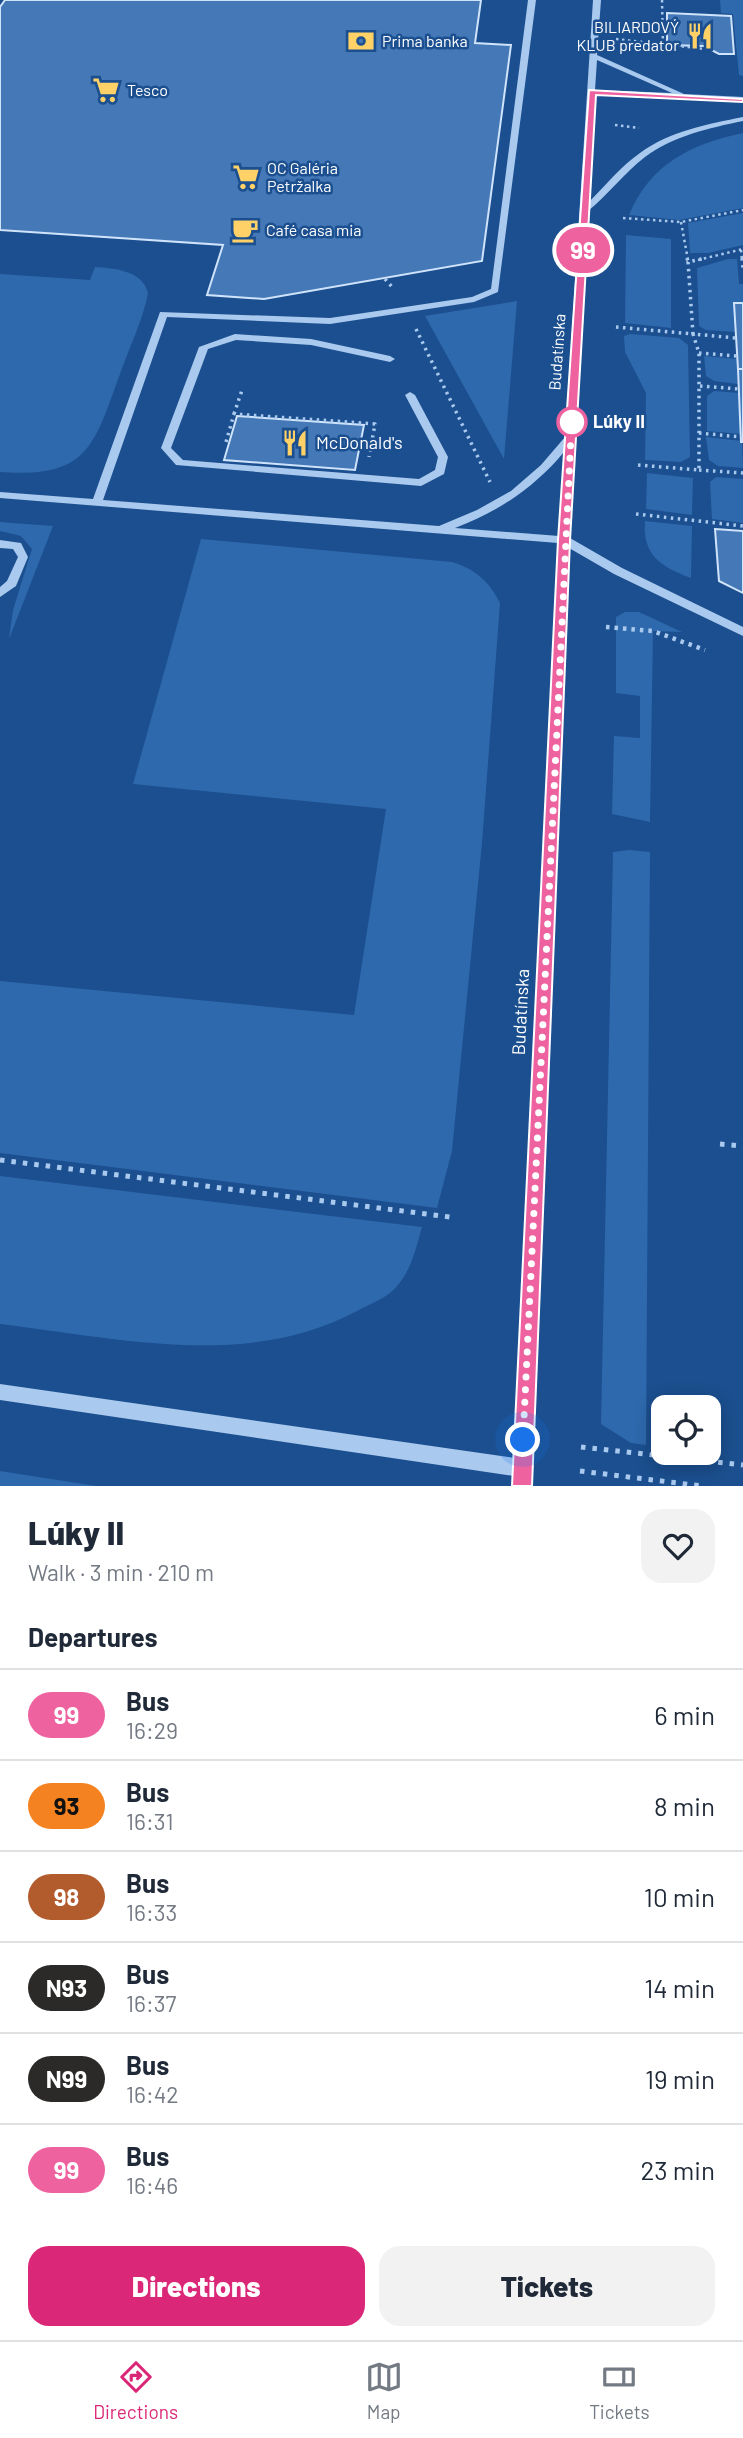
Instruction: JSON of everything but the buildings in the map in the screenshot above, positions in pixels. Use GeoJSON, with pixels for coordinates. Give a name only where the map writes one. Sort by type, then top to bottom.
{"type":"FeatureCollection","features":[{"type":"Feature","properties":{"kind":"street"},"geometry":{"type":"LineString","coordinates":[[97,502],[163,314],[330,321],[474,299],[495,290],[532,0]]}},
{"type":"Feature","properties":{"kind":"street","name":"Budatínska"},"geometry":{"type":"LineString","coordinates":[[522,1477],[564,540],[597,0]]}},
{"type":"Feature","properties":{"kind":"street"},"geometry":{"type":"LineString","coordinates":[[594,56],[687,97]]}},
{"type":"Feature","properties":{"kind":"street"},"geometry":{"type":"LineString","coordinates":[[592,92],[743,99]]}},
{"type":"Feature","properties":{"kind":"street"},"geometry":{"type":"LineString","coordinates":[[586,209],[634,162],[666,142],[743,119]]}},
{"type":"Feature","properties":{"kind":"street"},"geometry":{"type":"LineString","coordinates":[[390,359],[311,342],[235,337],[204,347],[166,448],[180,463],[421,483],[440,472],[443,457],[410,395]]}},
{"type":"Feature","properties":{"kind":"street"},"geometry":{"type":"LineString","coordinates":[[436,530],[490,510],[527,486],[571,436]]}},
{"type":"Feature","properties":{"kind":"street"},"geometry":{"type":"LineString","coordinates":[[0,495],[564,540],[618,571],[743,632]]}},
{"type":"Feature","properties":{"kind":"street"},"geometry":{"type":"LineString","coordinates":[[0,544],[17,546],[23,557],[12,583],[0,593]]}},
{"type":"Feature","properties":{"kind":"street"},"geometry":{"type":"LineString","coordinates":[[0,1392],[522,1477]]}},
{"type":"Feature","properties":{"kind":"path"},"geometry":{"type":"LineString","coordinates":[[662,0],[663,45]]}},
{"type":"Feature","properties":{"kind":"path"},"geometry":{"type":"LineString","coordinates":[[632,41],[705,49]]}},
{"type":"Feature","properties":{"kind":"path"},"geometry":{"type":"LineString","coordinates":[[615,125],[642,130]]}},
{"type":"Feature","properties":{"kind":"path"},"geometry":{"type":"LineString","coordinates":[[623,218],[681,222],[743,210]]}},
{"type":"Feature","properties":{"kind":"path"},"geometry":{"type":"LineString","coordinates":[[681,222],[688,262],[693,334],[699,353],[699,470]]}},
{"type":"Feature","properties":{"kind":"path"},"geometry":{"type":"LineString","coordinates":[[688,262],[742,249],[743,268]]}},
{"type":"Feature","properties":{"kind":"path"},"geometry":{"type":"LineString","coordinates":[[384,279],[407,310],[493,490]]}},
{"type":"Feature","properties":{"kind":"path"},"geometry":{"type":"LineString","coordinates":[[616,327],[736,338]]}},
{"type":"Feature","properties":{"kind":"path"},"geometry":{"type":"LineString","coordinates":[[699,353],[737,356]]}},
{"type":"Feature","properties":{"kind":"path"},"geometry":{"type":"LineString","coordinates":[[699,386],[739,389]]}},
{"type":"Feature","properties":{"kind":"path"},"geometry":{"type":"LineString","coordinates":[[218,467],[242,390]]}},
{"type":"Feature","properties":{"kind":"path"},"geometry":{"type":"LineString","coordinates":[[234,414],[375,424],[366,478]]}},
{"type":"Feature","properties":{"kind":"path"},"geometry":{"type":"LineString","coordinates":[[699,433],[741,438]]}},
{"type":"Feature","properties":{"kind":"path"},"geometry":{"type":"LineString","coordinates":[[638,465],[743,473]]}},
{"type":"Feature","properties":{"kind":"path"},"geometry":{"type":"LineString","coordinates":[[636,514],[743,526]]}},
{"type":"Feature","properties":{"kind":"path"},"geometry":{"type":"LineString","coordinates":[[653,631],[661,626]]}},
{"type":"Feature","properties":{"kind":"path"},"geometry":{"type":"LineString","coordinates":[[606,627],[653,631],[705,650]]}},
{"type":"Feature","properties":{"kind":"path"},"geometry":{"type":"LineString","coordinates":[[720,1144],[743,1146]]}},
{"type":"Feature","properties":{"kind":"path"},"geometry":{"type":"LineString","coordinates":[[0,1160],[450,1217]]}},
{"type":"Feature","properties":{"kind":"path"},"geometry":{"type":"LineString","coordinates":[[581,1447],[743,1465]]}},
{"type":"Feature","properties":{"kind":"path"},"geometry":{"type":"LineString","coordinates":[[580,1471],[702,1486]]}},
{"type":"Feature","properties":{"kind":"shaded area"},"geometry":{"type":"Polygon","coordinates":[[[720,0],[743,0],[743,76],[739,75],[733,14],[721,13],[720,0]]]}},
{"type":"Feature","properties":{"kind":"shaded area"},"geometry":{"type":"Polygon","coordinates":[[[743,133],[743,208],[679,220],[629,215],[648,182],[674,159],[706,143],[743,133]]]}},
{"type":"Feature","properties":{"kind":"shaded area"},"geometry":{"type":"Polygon","coordinates":[[[743,213],[743,245],[708,253],[690,253],[688,223],[743,213]]]}},
{"type":"Feature","properties":{"kind":"shaded area"},"geometry":{"type":"Polygon","coordinates":[[[626,235],[671,239],[671,328],[625,323],[626,235]]]}},
{"type":"Feature","properties":{"kind":"shaded area"},"geometry":{"type":"Polygon","coordinates":[[[737,259],[739,284],[743,284],[743,303],[734,303],[736,332],[706,330],[699,326],[697,268],[737,259]]]}},
{"type":"Feature","properties":{"kind":"shaded area"},"geometry":{"type":"Polygon","coordinates":[[[95,267],[134,275],[148,293],[102,421],[83,453],[70,463],[52,470],[29,473],[0,472],[0,274],[90,280],[95,267]]]}},
{"type":"Feature","properties":{"kind":"shaded area"},"geometry":{"type":"Polygon","coordinates":[[[517,301],[504,459],[425,316],[517,301]]]}},
{"type":"Feature","properties":{"kind":"shaded area"},"geometry":{"type":"Polygon","coordinates":[[[630,334],[679,338],[688,345],[690,457],[681,462],[645,460],[646,393],[625,352],[624,336],[630,334]]]}},
{"type":"Feature","properties":{"kind":"shaded area"},"geometry":{"type":"Polygon","coordinates":[[[704,356],[737,359],[738,384],[714,381],[706,376],[704,356]]]}},
{"type":"Feature","properties":{"kind":"shaded area"},"geometry":{"type":"Polygon","coordinates":[[[714,391],[739,393],[741,434],[707,431],[707,396],[714,391]]]}},
{"type":"Feature","properties":{"kind":"shaded area"},"geometry":{"type":"Polygon","coordinates":[[[706,437],[742,441],[743,468],[718,466],[709,460],[706,437]]]}},
{"type":"Feature","properties":{"kind":"shaded area"},"geometry":{"type":"Polygon","coordinates":[[[647,473],[693,478],[692,515],[646,509],[647,473]]]}},
{"type":"Feature","properties":{"kind":"shaded area"},"geometry":{"type":"Polygon","coordinates":[[[716,477],[743,479],[743,523],[712,519],[710,482],[716,477]]]}},
{"type":"Feature","properties":{"kind":"shaded area"},"geometry":{"type":"Polygon","coordinates":[[[645,521],[692,526],[691,578],[662,564],[650,551],[645,521]]]}},
{"type":"Feature","properties":{"kind":"shaded area"},"geometry":{"type":"Polygon","coordinates":[[[0,522],[53,526],[9,639],[13,610],[32,549],[21,536],[0,531],[0,522]]]}},
{"type":"Feature","properties":{"kind":"shaded area"},"geometry":{"type":"Polygon","coordinates":[[[201,539],[452,562],[481,577],[500,603],[482,843],[452,1151],[437,1208],[0,1153],[0,981],[354,1015],[386,809],[133,784],[201,539]]]}},
{"type":"Feature","properties":{"kind":"shaded area"},"geometry":{"type":"Polygon","coordinates":[[[625,612],[639,612],[682,632],[653,631],[650,822],[612,814],[614,736],[640,738],[640,696],[616,693],[616,617],[625,612]]]}},
{"type":"Feature","properties":{"kind":"shaded area"},"geometry":{"type":"Polygon","coordinates":[[[613,852],[650,852],[646,1445],[631,1443],[601,1424],[613,852]]]}},
{"type":"Feature","properties":{"kind":"shaded area"},"geometry":{"type":"Polygon","coordinates":[[[0,1176],[422,1227],[410,1265],[394,1289],[373,1303],[315,1329],[271,1340],[227,1345],[136,1342],[0,1324],[0,1176]]]}},
{"type":"Feature","properties":{"kind":"shaded area"},"geometry":{"type":"Polygon","coordinates":[[[0,1471],[96,1486],[0,1486],[0,1471]]]}},
{"type":"Feature","properties":{"kind":"bus line","name":"99"},"geometry":{"type":"LineString","coordinates":[[522,1486],[564,540],[592,92],[743,99]]}},
{"type":"Feature","properties":{"kind":"place","name":"BILIARDOVÝ KLUB predator"},"geometry":{"type":"Point","coordinates":[700,36]}},
{"type":"Feature","properties":{"kind":"place","name":"Prima banka"},"geometry":{"type":"Point","coordinates":[361,41]}},
{"type":"Feature","properties":{"kind":"place","name":"Tesco"},"geometry":{"type":"Point","coordinates":[106,90]}},
{"type":"Feature","properties":{"kind":"place","name":"OC Galéria Petržalka"},"geometry":{"type":"Point","coordinates":[246,177]}},
{"type":"Feature","properties":{"kind":"place","name":"Café casa mia"},"geometry":{"type":"Point","coordinates":[245,230]}},
{"type":"Feature","properties":{"kind":"place","name":"Lúky II"},"geometry":{"type":"Point","coordinates":[572,422]}},
{"type":"Feature","properties":{"kind":"place","name":"McDonald's"},"geometry":{"type":"Point","coordinates":[295,443]}},
{"type":"Feature","properties":{"kind":"route"},"geometry":{"type":"LineString","coordinates":[[523,1440],[572,415],[572,422]]}}]}
